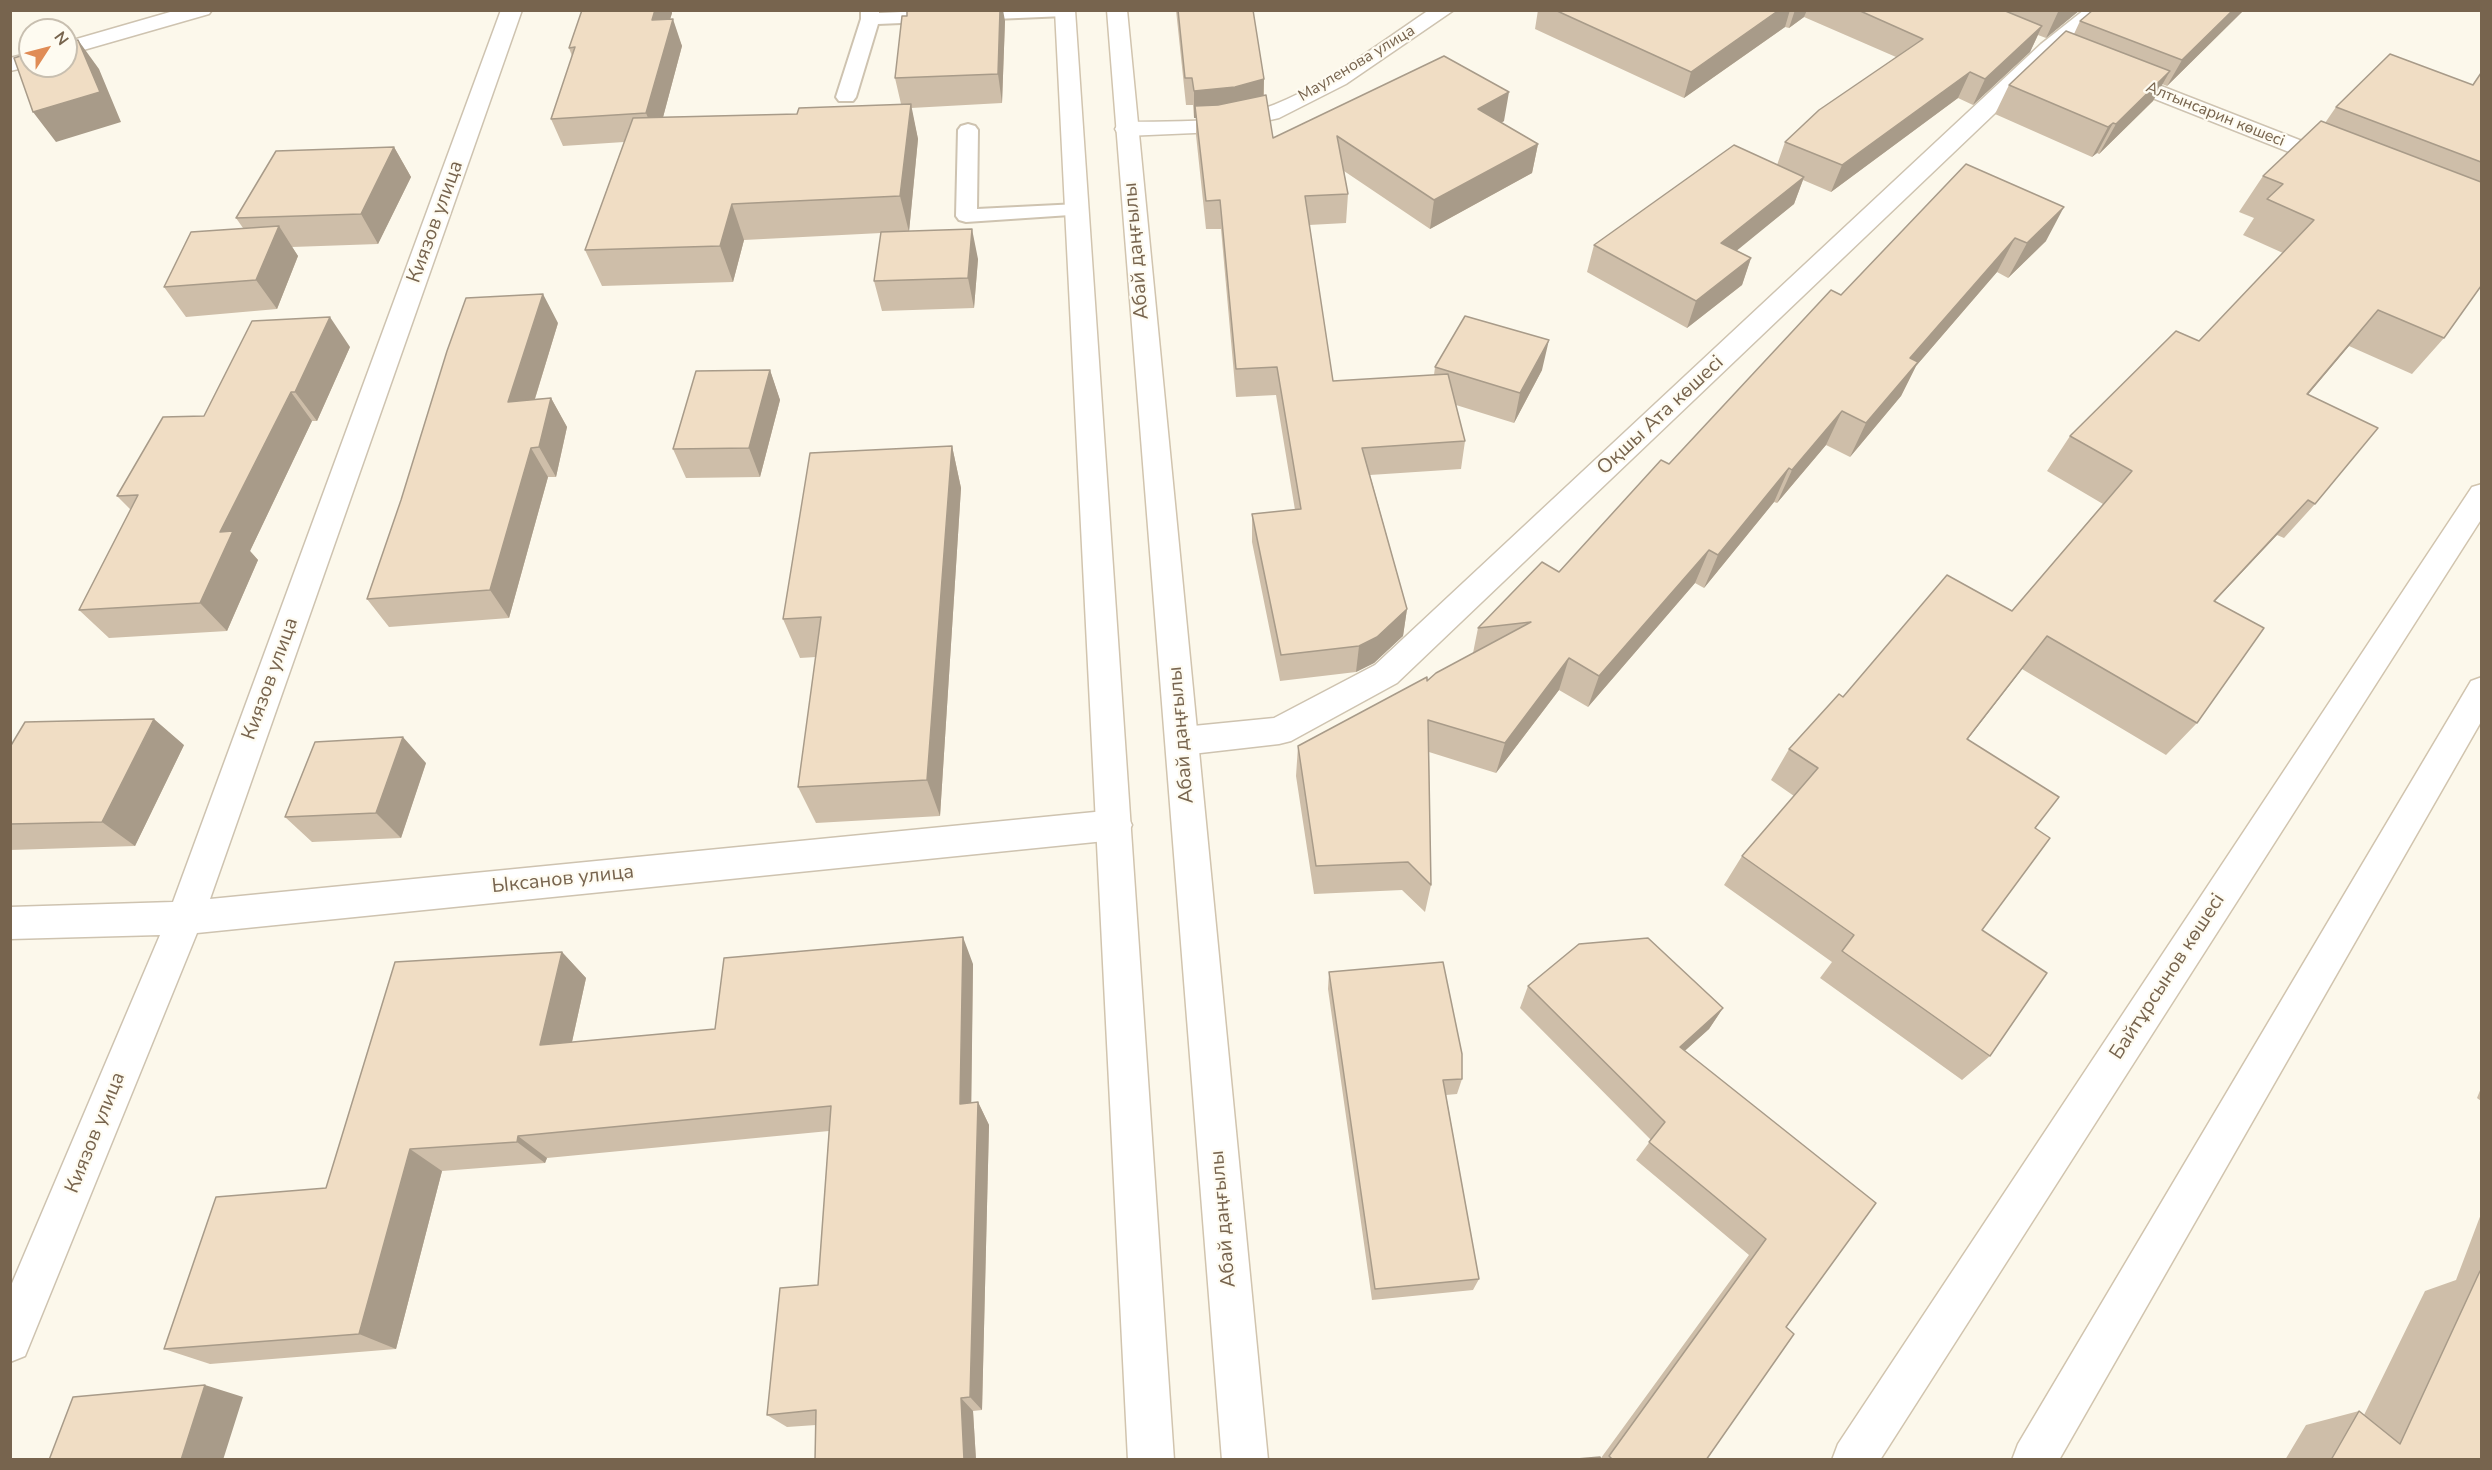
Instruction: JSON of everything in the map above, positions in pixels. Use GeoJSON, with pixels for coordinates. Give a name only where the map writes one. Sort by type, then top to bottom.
{"type":"FeatureCollection","features":[{"type":"Feature","properties":{"kind":"street"},"geometry":{"type":"LineString","coordinates":[[78,44],[125,24],[202,10]]}},
{"type":"Feature","properties":{"kind":"street","name":"Киязов улица"},"geometry":{"type":"LineString","coordinates":[[10,1341],[185,918],[512,10]]}},
{"type":"Feature","properties":{"kind":"street","name":"Абай даңғылы"},"geometry":{"type":"LineString","coordinates":[[1117,10],[1245,1460]]}},
{"type":"Feature","properties":{"kind":"street","name":"Мауленова улица"},"geometry":{"type":"LineString","coordinates":[[1126,129],[1216,126],[1270,114],[1316,92],[1444,10]]}},
{"type":"Feature","properties":{"kind":"street","name":"Оқшы Ата көшесі"},"geometry":{"type":"LineString","coordinates":[[1182,741],[1279,731],[1386,674],[2048,49],[2097,10]]}},
{"type":"Feature","properties":{"kind":"street"},"geometry":{"type":"LineString","coordinates":[[1065,11],[1151,1460]]}},
{"type":"Feature","properties":{"kind":"street","name":"Алтынсарин көшесі"},"geometry":{"type":"LineString","coordinates":[[2093,67],[2359,172]]}},
{"type":"Feature","properties":{"kind":"street","name":"Байтұрсынов көшесі"},"geometry":{"type":"LineString","coordinates":[[1854,1460],[2481,494]]}},
{"type":"Feature","properties":{"kind":"street"},"geometry":{"type":"LineString","coordinates":[[2034,1460],[2481,690]]}},
{"type":"Feature","properties":{"kind":"street","name":"Ыксанов улица"},"geometry":{"type":"LineString","coordinates":[[10,923],[185,918],[1115,825]]}},
{"type":"Feature","properties":{"kind":"lane"},"geometry":{"type":"LineString","coordinates":[[846,97],[870,15],[1065,11]]}},
{"type":"Feature","properties":{"kind":"lane"},"geometry":{"type":"LineString","coordinates":[[968,130],[966,216],[1078,210]]}},
{"type":"Feature","properties":{"kind":"building"},"geometry":{"type":"Polygon","coordinates":[[[582,10],[655,10],[652,20],[673,19],[646,113],[551,119],[575,47],[569,48],[582,10]]]}},
{"type":"Feature","properties":{"kind":"building"},"geometry":{"type":"Polygon","coordinates":[[[907,10],[1000,10],[998,74],[895,78],[902,16],[907,16],[907,10]]]}},
{"type":"Feature","properties":{"kind":"building"},"geometry":{"type":"Polygon","coordinates":[[[1178,10],[1253,10],[1264,79],[1235,87],[1194,91],[1192,78],[1185,78],[1178,10]]]}},
{"type":"Feature","properties":{"kind":"building"},"geometry":{"type":"Polygon","coordinates":[[[1555,10],[1779,10],[1691,72],[1555,10]]]}},
{"type":"Feature","properties":{"kind":"building"},"geometry":{"type":"Polygon","coordinates":[[[1858,10],[2003,10],[2042,26],[1985,79],[1970,72],[1842,165],[1785,142],[1819,110],[1923,39],[1858,10]]]}},
{"type":"Feature","properties":{"kind":"building"},"geometry":{"type":"Polygon","coordinates":[[[2093,10],[2233,10],[2182,60],[2080,21],[2093,10]]]}},
{"type":"Feature","properties":{"kind":"building"},"geometry":{"type":"Polygon","coordinates":[[[2066,31],[2170,71],[2116,124],[2113,123],[2108,127],[2009,85],[2066,31]]]}},
{"type":"Feature","properties":{"kind":"building"},"geometry":{"type":"Polygon","coordinates":[[[78,40],[100,92],[33,112],[21,78],[78,78],[78,40]]]}},
{"type":"Feature","properties":{"kind":"building"},"geometry":{"type":"Polygon","coordinates":[[[2390,54],[2473,85],[2481,73],[2481,162],[2336,107],[2390,54]]]}},
{"type":"Feature","properties":{"kind":"building"},"geometry":{"type":"Polygon","coordinates":[[[1444,56],[1509,92],[1478,109],[1538,144],[1434,200],[1337,136],[1348,194],[1305,196],[1333,381],[1448,374],[1465,441],[1362,448],[1407,609],[1377,637],[1359,646],[1281,655],[1252,514],[1301,509],[1277,367],[1236,369],[1220,200],[1206,201],[1195,106],[1218,105],[1266,95],[1273,138],[1444,56]]]}},
{"type":"Feature","properties":{"kind":"building"},"geometry":{"type":"Polygon","coordinates":[[[18,57],[18,69],[14,58],[18,57]]]}},
{"type":"Feature","properties":{"kind":"building"},"geometry":{"type":"Polygon","coordinates":[[[911,104],[900,196],[732,204],[720,246],[585,250],[633,118],[797,114],[799,108],[911,104]]]}},
{"type":"Feature","properties":{"kind":"building"},"geometry":{"type":"Polygon","coordinates":[[[2321,121],[2481,182],[2481,286],[2444,338],[2378,310],[2307,394],[2378,428],[2315,504],[2308,500],[2214,601],[2264,628],[2197,723],[2047,636],[1967,739],[2059,797],[2035,828],[2050,838],[1982,930],[2047,973],[1990,1056],[1842,951],[1854,935],[1742,856],[1818,768],[1789,749],[1839,694],[1843,697],[1947,575],[2012,611],[2132,471],[2070,436],[2176,331],[2199,341],[2314,220],[2267,199],[2283,184],[2263,176],[2321,121]]]}},
{"type":"Feature","properties":{"kind":"building"},"geometry":{"type":"Polygon","coordinates":[[[1734,145],[1804,177],[1721,243],[1751,258],[1696,301],[1594,245],[1734,145]]]}},
{"type":"Feature","properties":{"kind":"building"},"geometry":{"type":"Polygon","coordinates":[[[394,147],[361,214],[236,218],[276,151],[394,147]]]}},
{"type":"Feature","properties":{"kind":"building"},"geometry":{"type":"Polygon","coordinates":[[[1966,164],[2064,207],[2027,243],[2015,238],[1910,358],[1918,362],[1866,423],[1842,411],[1792,470],[1789,468],[1718,555],[1709,550],[1599,676],[1569,658],[1505,743],[1428,720],[1431,885],[1408,862],[1316,866],[1298,746],[1427,677],[1427,681],[1436,673],[1531,622],[1478,628],[1542,562],[1559,572],[1661,460],[1669,464],[1831,290],[1841,295],[1966,164]]]}},
{"type":"Feature","properties":{"kind":"building"},"geometry":{"type":"Polygon","coordinates":[[[279,226],[256,280],[164,287],[191,232],[279,226]]]}},
{"type":"Feature","properties":{"kind":"building"},"geometry":{"type":"Polygon","coordinates":[[[972,229],[968,278],[874,281],[881,232],[972,229]]]}},
{"type":"Feature","properties":{"kind":"building"},"geometry":{"type":"Polygon","coordinates":[[[543,294],[508,402],[551,398],[539,447],[531,448],[490,590],[367,599],[466,298],[543,294]]]}},
{"type":"Feature","properties":{"kind":"building"},"geometry":{"type":"Polygon","coordinates":[[[1465,316],[1549,340],[1520,393],[1435,367],[1465,316]]]}},
{"type":"Feature","properties":{"kind":"building"},"geometry":{"type":"Polygon","coordinates":[[[330,317],[295,392],[291,392],[220,532],[233,531],[200,603],[79,610],[138,495],[117,496],[163,417],[204,416],[252,321],[330,317]]]}},
{"type":"Feature","properties":{"kind":"building"},"geometry":{"type":"Polygon","coordinates":[[[770,370],[749,448],[673,449],[696,371],[770,370]]]}},
{"type":"Feature","properties":{"kind":"building"},"geometry":{"type":"Polygon","coordinates":[[[952,446],[927,780],[798,787],[821,617],[783,619],[810,453],[952,446]]]}},
{"type":"Feature","properties":{"kind":"building"},"geometry":{"type":"Polygon","coordinates":[[[154,719],[102,822],[10,824],[10,747],[25,722],[154,719]]]}},
{"type":"Feature","properties":{"kind":"building"},"geometry":{"type":"Polygon","coordinates":[[[403,737],[376,813],[285,817],[315,742],[403,737]]]}},
{"type":"Feature","properties":{"kind":"building"},"geometry":{"type":"Polygon","coordinates":[[[963,937],[960,1104],[978,1102],[970,1397],[961,1398],[964,1460],[815,1460],[816,1410],[767,1415],[780,1288],[818,1285],[831,1106],[518,1136],[517,1142],[410,1149],[359,1334],[164,1349],[216,1197],[326,1188],[395,962],[562,952],[540,1045],[715,1029],[724,958],[963,937]]]}},
{"type":"Feature","properties":{"kind":"building"},"geometry":{"type":"Polygon","coordinates":[[[1648,938],[1723,1008],[1680,1047],[1876,1203],[1786,1327],[1794,1334],[1706,1460],[1613,1460],[1609,1456],[1766,1239],[1649,1142],[1665,1122],[1528,986],[1579,944],[1648,938]]]}},
{"type":"Feature","properties":{"kind":"building"},"geometry":{"type":"Polygon","coordinates":[[[1443,962],[1462,1054],[1462,1079],[1443,1080],[1479,1279],[1375,1289],[1329,972],[1443,962]]]}},
{"type":"Feature","properties":{"kind":"building"},"geometry":{"type":"Polygon","coordinates":[[[2480,1271],[2481,1460],[2331,1460],[2359,1411],[2400,1444],[2480,1271]]]}},
{"type":"Feature","properties":{"kind":"building"},"geometry":{"type":"Polygon","coordinates":[[[205,1385],[181,1460],[49,1460],[73,1397],[205,1385]]]}},
{"type":"Feature","properties":{"kind":"building"},"geometry":{"type":"Polygon","coordinates":[[[1600,1457],[1601,1460],[1565,1460],[1600,1457]]]}}]}
